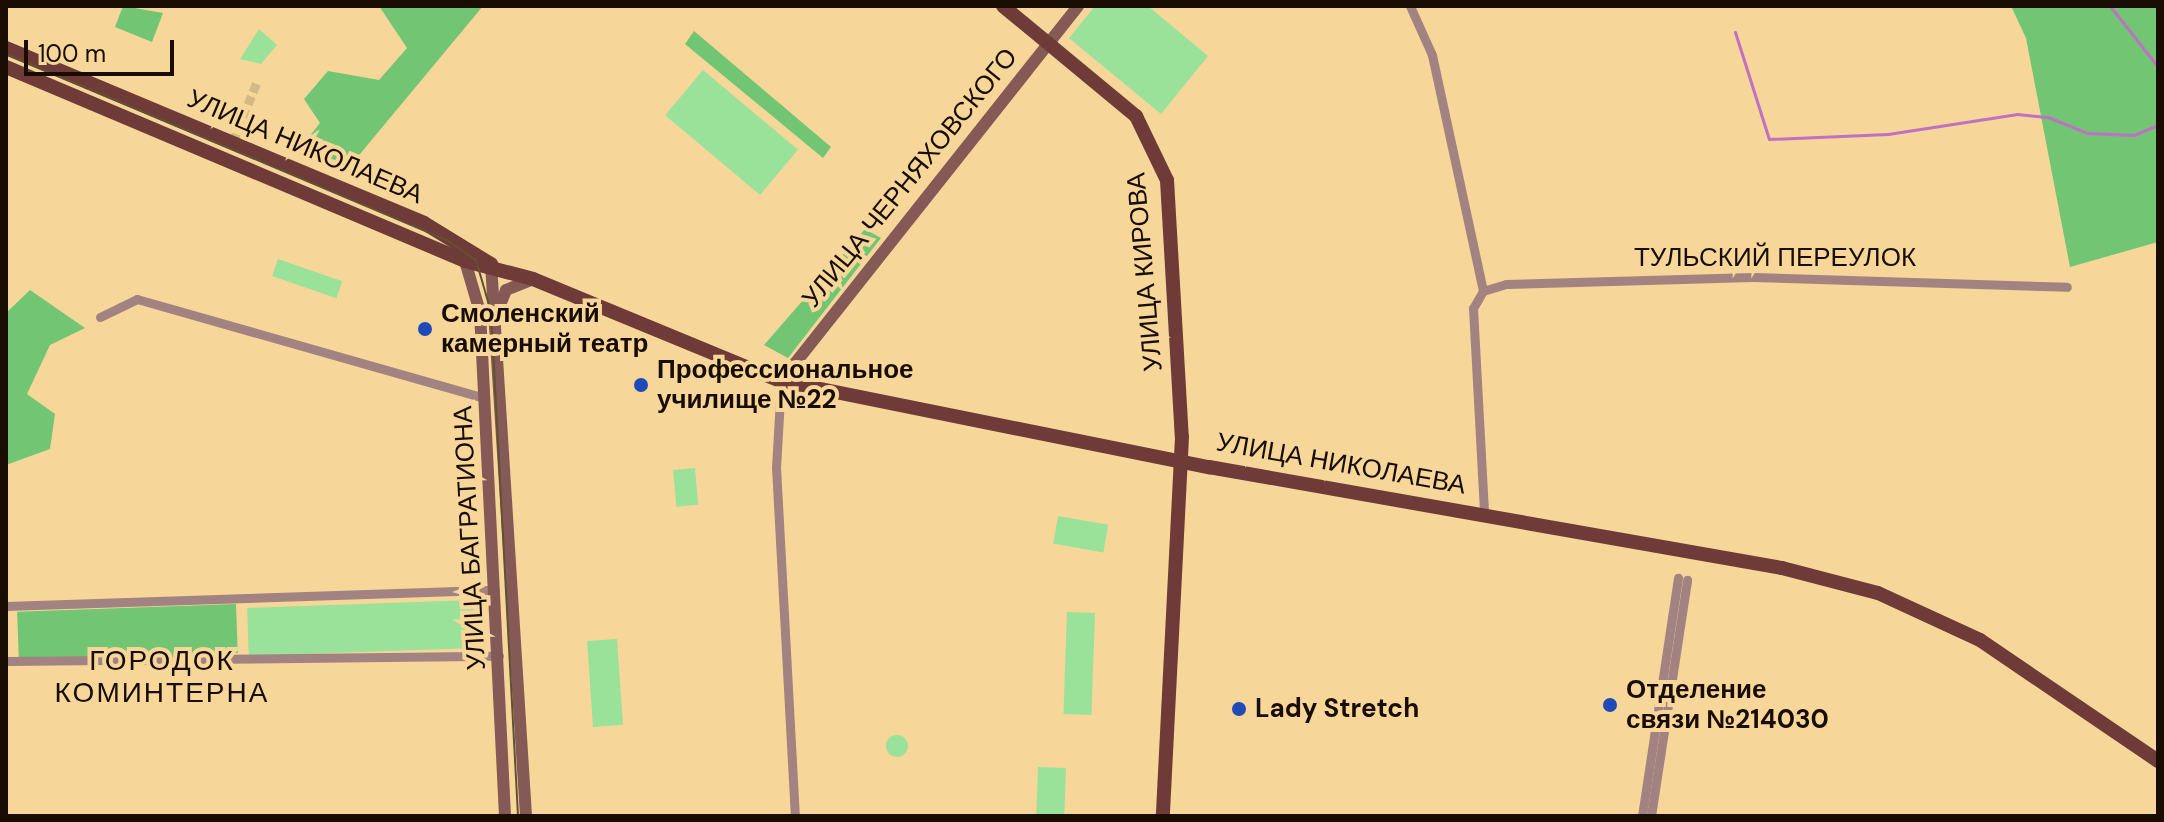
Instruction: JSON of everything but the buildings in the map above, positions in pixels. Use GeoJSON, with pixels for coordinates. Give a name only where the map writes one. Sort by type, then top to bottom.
{"type":"FeatureCollection","features":[{"type":"Feature","properties":{"kind":"main road","name":"УЛИЦА КИРОВА"},"geometry":{"type":"LineString","coordinates":[[1003,6],[1136,116],[1157,146],[1167,180],[1182,460],[1163,816]]}},
{"type":"Feature","properties":{"kind":"main road","name":"УЛИЦА ЧЕРНЯХОВСКОГО"},"geometry":{"type":"LineString","coordinates":[[781,381],[1078,6]]}},
{"type":"Feature","properties":{"kind":"main road","name":"УЛИЦА НИКОЛАЕВА"},"geometry":{"type":"LineString","coordinates":[[6,48],[452,236],[493,270]]}},
{"type":"Feature","properties":{"kind":"main road","name":"УЛИЦА НИКОЛАЕВА"},"geometry":{"type":"LineString","coordinates":[[6,67],[465,261],[533,279],[781,381],[1182,460],[1809,573],[1878,593],[1980,640],[2158,761]]}},
{"type":"Feature","properties":{"kind":"main road","name":"УЛИЦА БАГРАТИОНА"},"geometry":{"type":"LineString","coordinates":[[465,261],[476,283],[485,398],[505,816]]}},
{"type":"Feature","properties":{"kind":"main road"},"geometry":{"type":"LineString","coordinates":[[476,283],[493,270]]}},
{"type":"Feature","properties":{"kind":"main road","name":"УЛИЦА БАГРАТИОНА"},"geometry":{"type":"LineString","coordinates":[[493,270],[498,312],[526,816]]}},
{"type":"Feature","properties":{"kind":"main road"},"geometry":{"type":"LineString","coordinates":[[498,312],[506,290],[533,279]]}},
{"type":"Feature","properties":{"kind":"street"},"geometry":{"type":"LineString","coordinates":[[1410,6],[1432,55],[1483,291],[1473,308],[1484,513]]}},
{"type":"Feature","properties":{"kind":"street"},"geometry":{"type":"LineString","coordinates":[[209,153],[233,142]]}},
{"type":"Feature","properties":{"kind":"street","name":"ТУЛЬСКИЙ ПЕРЕУЛОК"},"geometry":{"type":"LineString","coordinates":[[1483,291],[1506,284],[1753,277],[2067,287]]}},
{"type":"Feature","properties":{"kind":"street"},"geometry":{"type":"LineString","coordinates":[[100,317],[137,299],[485,398]]}},
{"type":"Feature","properties":{"kind":"street"},"geometry":{"type":"LineString","coordinates":[[781,381],[776,467],[795,816]]}},
{"type":"Feature","properties":{"kind":"street"},"geometry":{"type":"LineString","coordinates":[[1642,816],[1682,579],[1651,816]]}},
{"type":"Feature","properties":{"kind":"street"},"geometry":{"type":"LineString","coordinates":[[6,606],[495,590]]}},
{"type":"Feature","properties":{"kind":"street"},"geometry":{"type":"LineString","coordinates":[[6,661],[499,656]]}},
{"type":"Feature","properties":{"kind":"green space"},"geometry":{"type":"Polygon","coordinates":[[[123,6],[163,13],[152,42],[115,27],[123,6]]]}},
{"type":"Feature","properties":{"kind":"green space"},"geometry":{"type":"Polygon","coordinates":[[[379,6],[483,6],[350,166],[301,147],[320,123],[304,99],[328,71],[379,80],[407,48],[379,6]]]}},
{"type":"Feature","properties":{"kind":"green space"},"geometry":{"type":"Polygon","coordinates":[[[1095,6],[1148,6],[1208,56],[1161,114],[1069,38],[1095,6]]]}},
{"type":"Feature","properties":{"kind":"green space"},"geometry":{"type":"Polygon","coordinates":[[[2011,6],[2158,6],[2158,242],[2070,267],[2026,38],[2011,6]]]}},
{"type":"Feature","properties":{"kind":"green space"},"geometry":{"type":"Polygon","coordinates":[[[259,29],[277,45],[261,64],[240,59],[259,29]]]}},
{"type":"Feature","properties":{"kind":"green space"},"geometry":{"type":"Polygon","coordinates":[[[694,31],[831,147],[823,158],[685,44],[694,31]]]}},
{"type":"Feature","properties":{"kind":"green space"},"geometry":{"type":"Polygon","coordinates":[[[703,70],[798,150],[760,195],[665,115],[703,70]]]}},
{"type":"Feature","properties":{"kind":"green space"},"geometry":{"type":"Polygon","coordinates":[[[865,229],[881,238],[788,358],[764,345],[865,229]]]}},
{"type":"Feature","properties":{"kind":"green space"},"geometry":{"type":"Polygon","coordinates":[[[278,259],[342,281],[336,298],[272,276],[278,259]]]}},
{"type":"Feature","properties":{"kind":"green space"},"geometry":{"type":"Polygon","coordinates":[[[30,290],[85,328],[50,345],[27,394],[55,414],[50,449],[6,465],[6,313],[30,290]]]}},
{"type":"Feature","properties":{"kind":"green space"},"geometry":{"type":"Polygon","coordinates":[[[695,468],[698,505],[676,507],[673,470],[695,468]]]}},
{"type":"Feature","properties":{"kind":"green space"},"geometry":{"type":"Polygon","coordinates":[[[1058,516],[1108,525],[1103,552],[1053,544],[1058,516]]]}},
{"type":"Feature","properties":{"kind":"green space"},"geometry":{"type":"Polygon","coordinates":[[[474,600],[476,648],[249,656],[247,608],[474,600]]]}},
{"type":"Feature","properties":{"kind":"green space"},"geometry":{"type":"Polygon","coordinates":[[[236,604],[238,653],[19,661],[17,612],[236,604]]]}},
{"type":"Feature","properties":{"kind":"green space"},"geometry":{"type":"Polygon","coordinates":[[[1067,612],[1095,613],[1091,715],[1063,714],[1067,612]]]}},
{"type":"Feature","properties":{"kind":"green space"},"geometry":{"type":"Polygon","coordinates":[[[617,639],[623,725],[593,727],[587,641],[617,639]]]}},
{"type":"Feature","properties":{"kind":"green space"},"geometry":{"type":"Polygon","coordinates":[[[897,735],[905,738],[908,746],[905,754],[897,757],[889,754],[886,746],[889,738],[897,735]]]}},
{"type":"Feature","properties":{"kind":"green space"},"geometry":{"type":"Polygon","coordinates":[[[1038,767],[1066,768],[1064,816],[1036,816],[1038,767]]]}},
{"type":"Feature","properties":{"kind":"waterway"},"geometry":{"type":"LineString","coordinates":[[2110,6],[2158,67]]}},
{"type":"Feature","properties":{"kind":"waterway"},"geometry":{"type":"LineString","coordinates":[[1735,32],[1769,139],[1888,134],[2017,114],[2048,117],[2087,133],[2134,135],[2158,125]]}},
{"type":"Feature","properties":{"kind":"tunnel"},"geometry":{"type":"LineString","coordinates":[[233,142],[257,82]]}},
{"type":"Feature","properties":{"kind":"tram line"},"geometry":{"type":"LineString","coordinates":[[6,54],[447,240],[476,260],[491,312],[518,816]]}},
{"type":"Feature","properties":{"kind":"place","name":"Смоленский камерный театр"},"geometry":{"type":"Point","coordinates":[425,329]}},
{"type":"Feature","properties":{"kind":"place","name":"Профессиональное училище №22"},"geometry":{"type":"Point","coordinates":[641,385]}},
{"type":"Feature","properties":{"kind":"place","name":"Отделение связи №214030"},"geometry":{"type":"Point","coordinates":[1610,705]}},
{"type":"Feature","properties":{"kind":"place","name":"Lady Stretch"},"geometry":{"type":"Point","coordinates":[1239,709]}},
{"type":"Feature","properties":{"kind":"district","name":"ГОРОДОК КОМИНТЕРНА"},"geometry":{"type":"Point","coordinates":[162,677]}}]}
